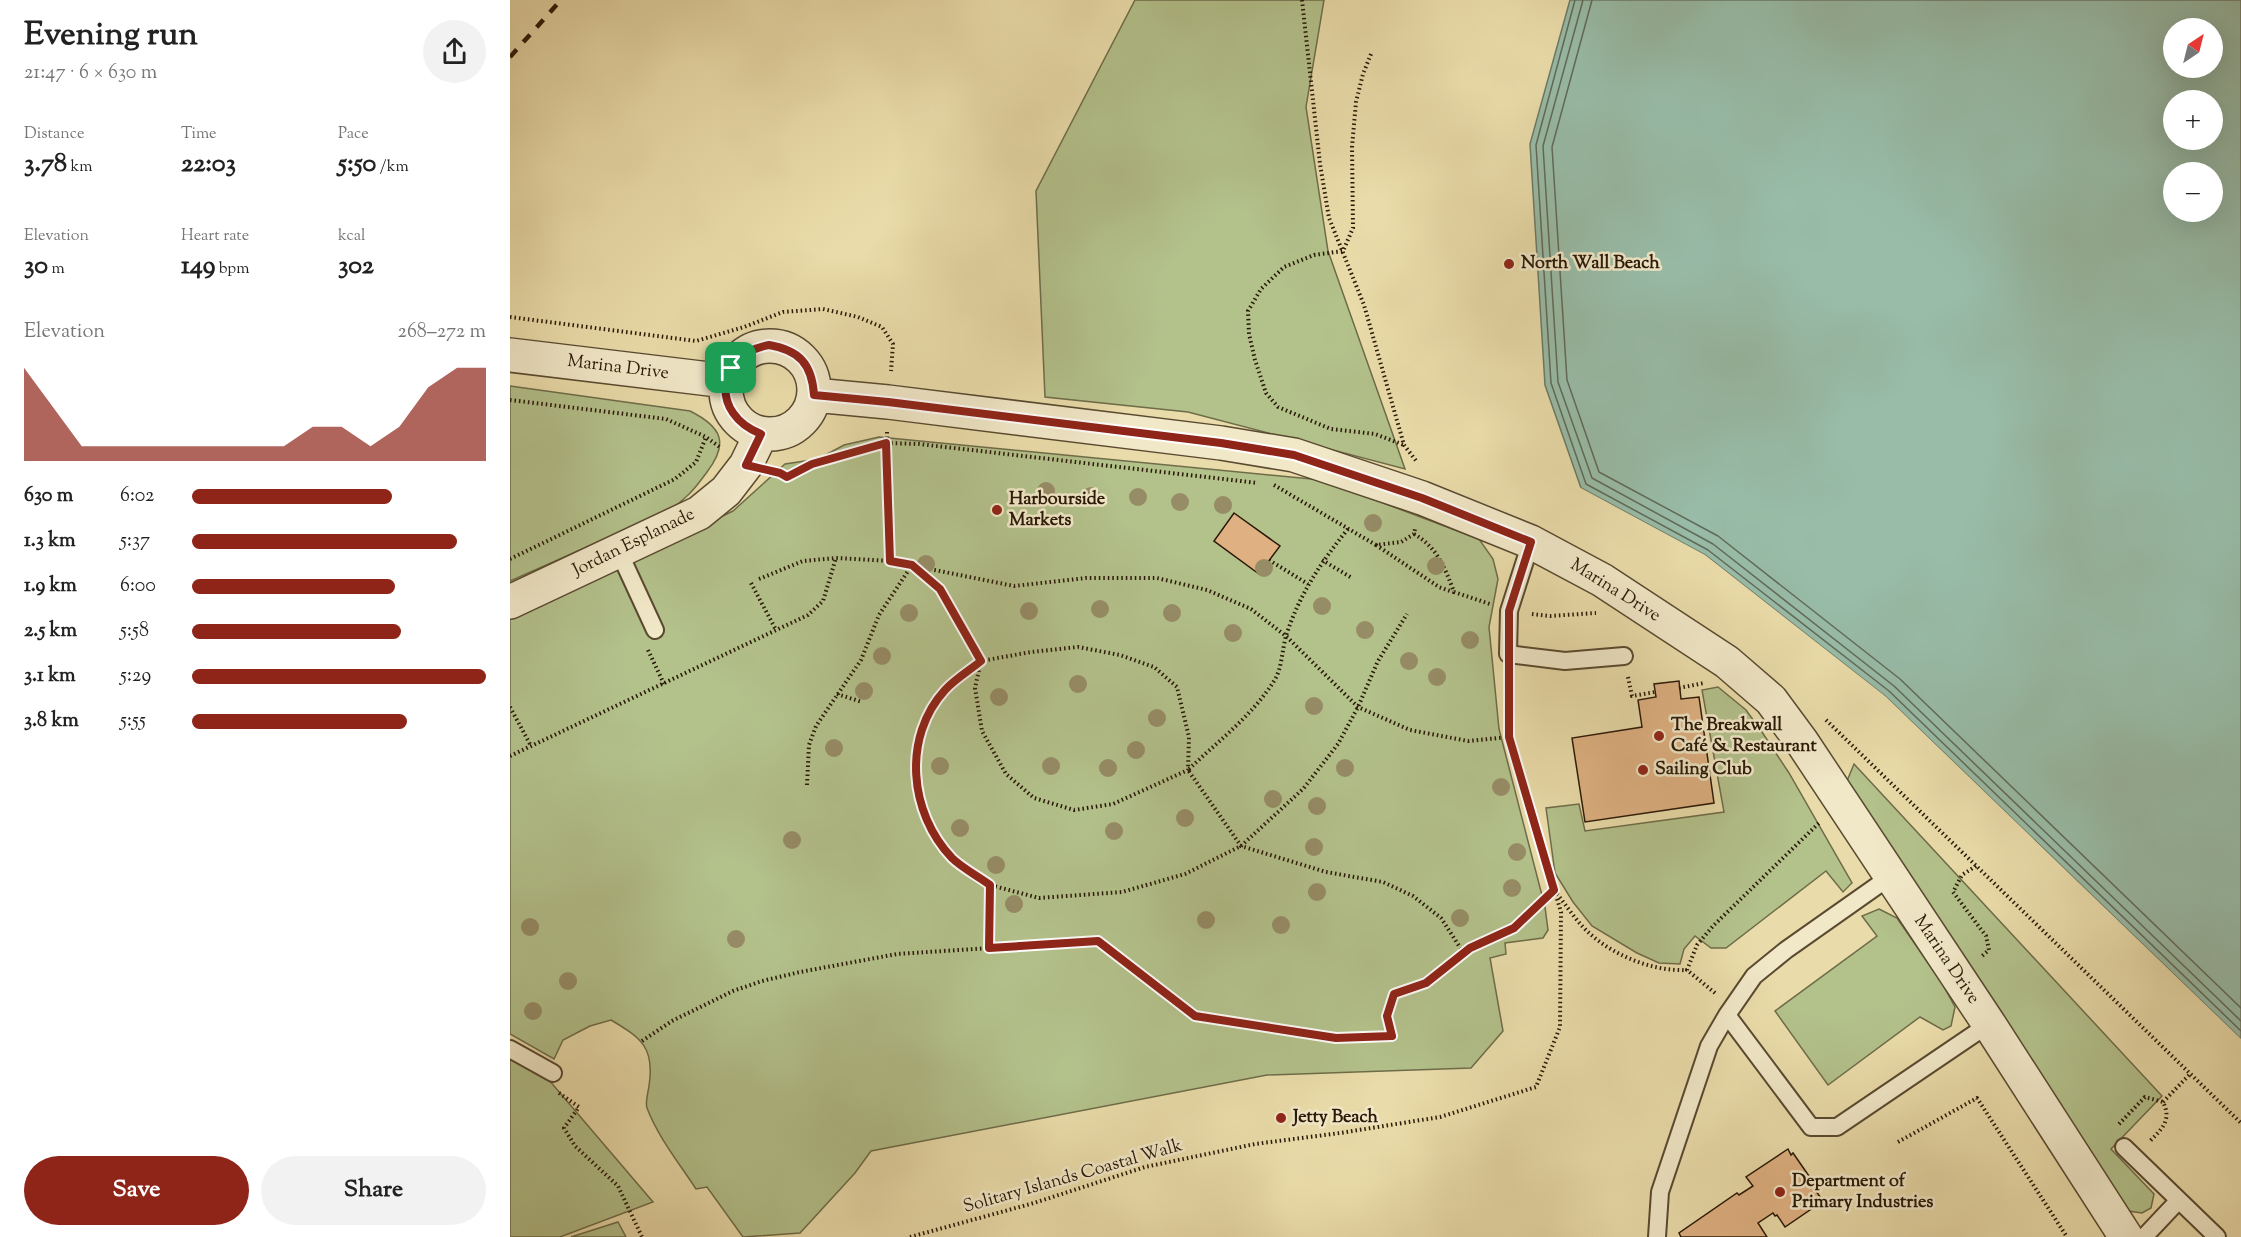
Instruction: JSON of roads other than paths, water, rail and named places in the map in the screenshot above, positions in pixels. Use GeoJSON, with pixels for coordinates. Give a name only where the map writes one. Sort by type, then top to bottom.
{"type":"FeatureCollection","features":[{"type":"Feature","properties":{"kind":"street"},"geometry":{"type":"LineString","coordinates":[[776,347],[797,355],[807,366],[813,380],[814,395],[810,409],[790,430],[776,434],[761,434],[748,429],[737,420],[729,408],[725,395],[726,381],[731,368],[741,356],[754,348],[776,347]]}},
{"type":"Feature","properties":{"kind":"street","name":"Marina Drive"},"geometry":{"type":"LineString","coordinates":[[510,355],[726,381]]}},
{"type":"Feature","properties":{"kind":"street","name":"Marina Drive"},"geometry":{"type":"LineString","coordinates":[[814,395],[1221,443],[1294,455],[1422,498],[1531,542],[1602,580],[1727,662],[1771,700],[1802,742],[1989,1024],[2126,1237]]}},
{"type":"Feature","properties":{"kind":"street","name":"Jordan Esplanade"},"geometry":{"type":"LineString","coordinates":[[510,602],[699,513],[726,491],[746,465],[761,434]]}},
{"type":"Feature","properties":{"kind":"lane"},"geometry":{"type":"LineString","coordinates":[[1531,542],[1509,611],[1508,654],[1565,661],[1624,656]]}},
{"type":"Feature","properties":{"kind":"lane"},"geometry":{"type":"LineString","coordinates":[[619,552],[655,630]]}},
{"type":"Feature","properties":{"kind":"lane"},"geometry":{"type":"LineString","coordinates":[[1657,1237],[1660,1192],[1709,1046],[1727,1015],[1754,976],[1786,950],[1891,876]]}},
{"type":"Feature","properties":{"kind":"lane"},"geometry":{"type":"LineString","coordinates":[[1727,1015],[1810,1127],[1837,1127],[1989,1024]]}},
{"type":"Feature","properties":{"kind":"lane"},"geometry":{"type":"LineString","coordinates":[[510,1049],[553,1073]]}},
{"type":"Feature","properties":{"kind":"lane"},"geometry":{"type":"LineString","coordinates":[[2124,1147],[2217,1237]]}},
{"type":"Feature","properties":{"kind":"lane"},"geometry":{"type":"LineString","coordinates":[[2144,1237],[2178,1201]]}},
{"type":"Feature","properties":{"kind":"water"},"geometry":{"type":"Polygon","coordinates":[[[1570,0],[2241,0],[2241,1039],[1885,696],[1705,555],[1581,488],[1545,385],[1530,144],[1570,0]]]}},
{"type":"Feature","properties":{"kind":"railway"},"geometry":{"type":"LineString","coordinates":[[510,57],[561,0]]}},
{"type":"Feature","properties":{"kind":"place","name":"North Wall Beach"},"geometry":{"type":"Point","coordinates":[1509,264]}},
{"type":"Feature","properties":{"kind":"place","name":"Harbourside Markets"},"geometry":{"type":"Point","coordinates":[997,510]}},
{"type":"Feature","properties":{"kind":"place","name":"The Breakwall Café & Restaurant"},"geometry":{"type":"Point","coordinates":[1659,736]}},
{"type":"Feature","properties":{"kind":"place","name":"Sailing Club"},"geometry":{"type":"Point","coordinates":[1643,770]}},
{"type":"Feature","properties":{"kind":"place","name":"Jetty Beach"},"geometry":{"type":"Point","coordinates":[1281,1118]}},
{"type":"Feature","properties":{"kind":"place","name":"Department of Primary Industries"},"geometry":{"type":"Point","coordinates":[1780,1192]}}]}
